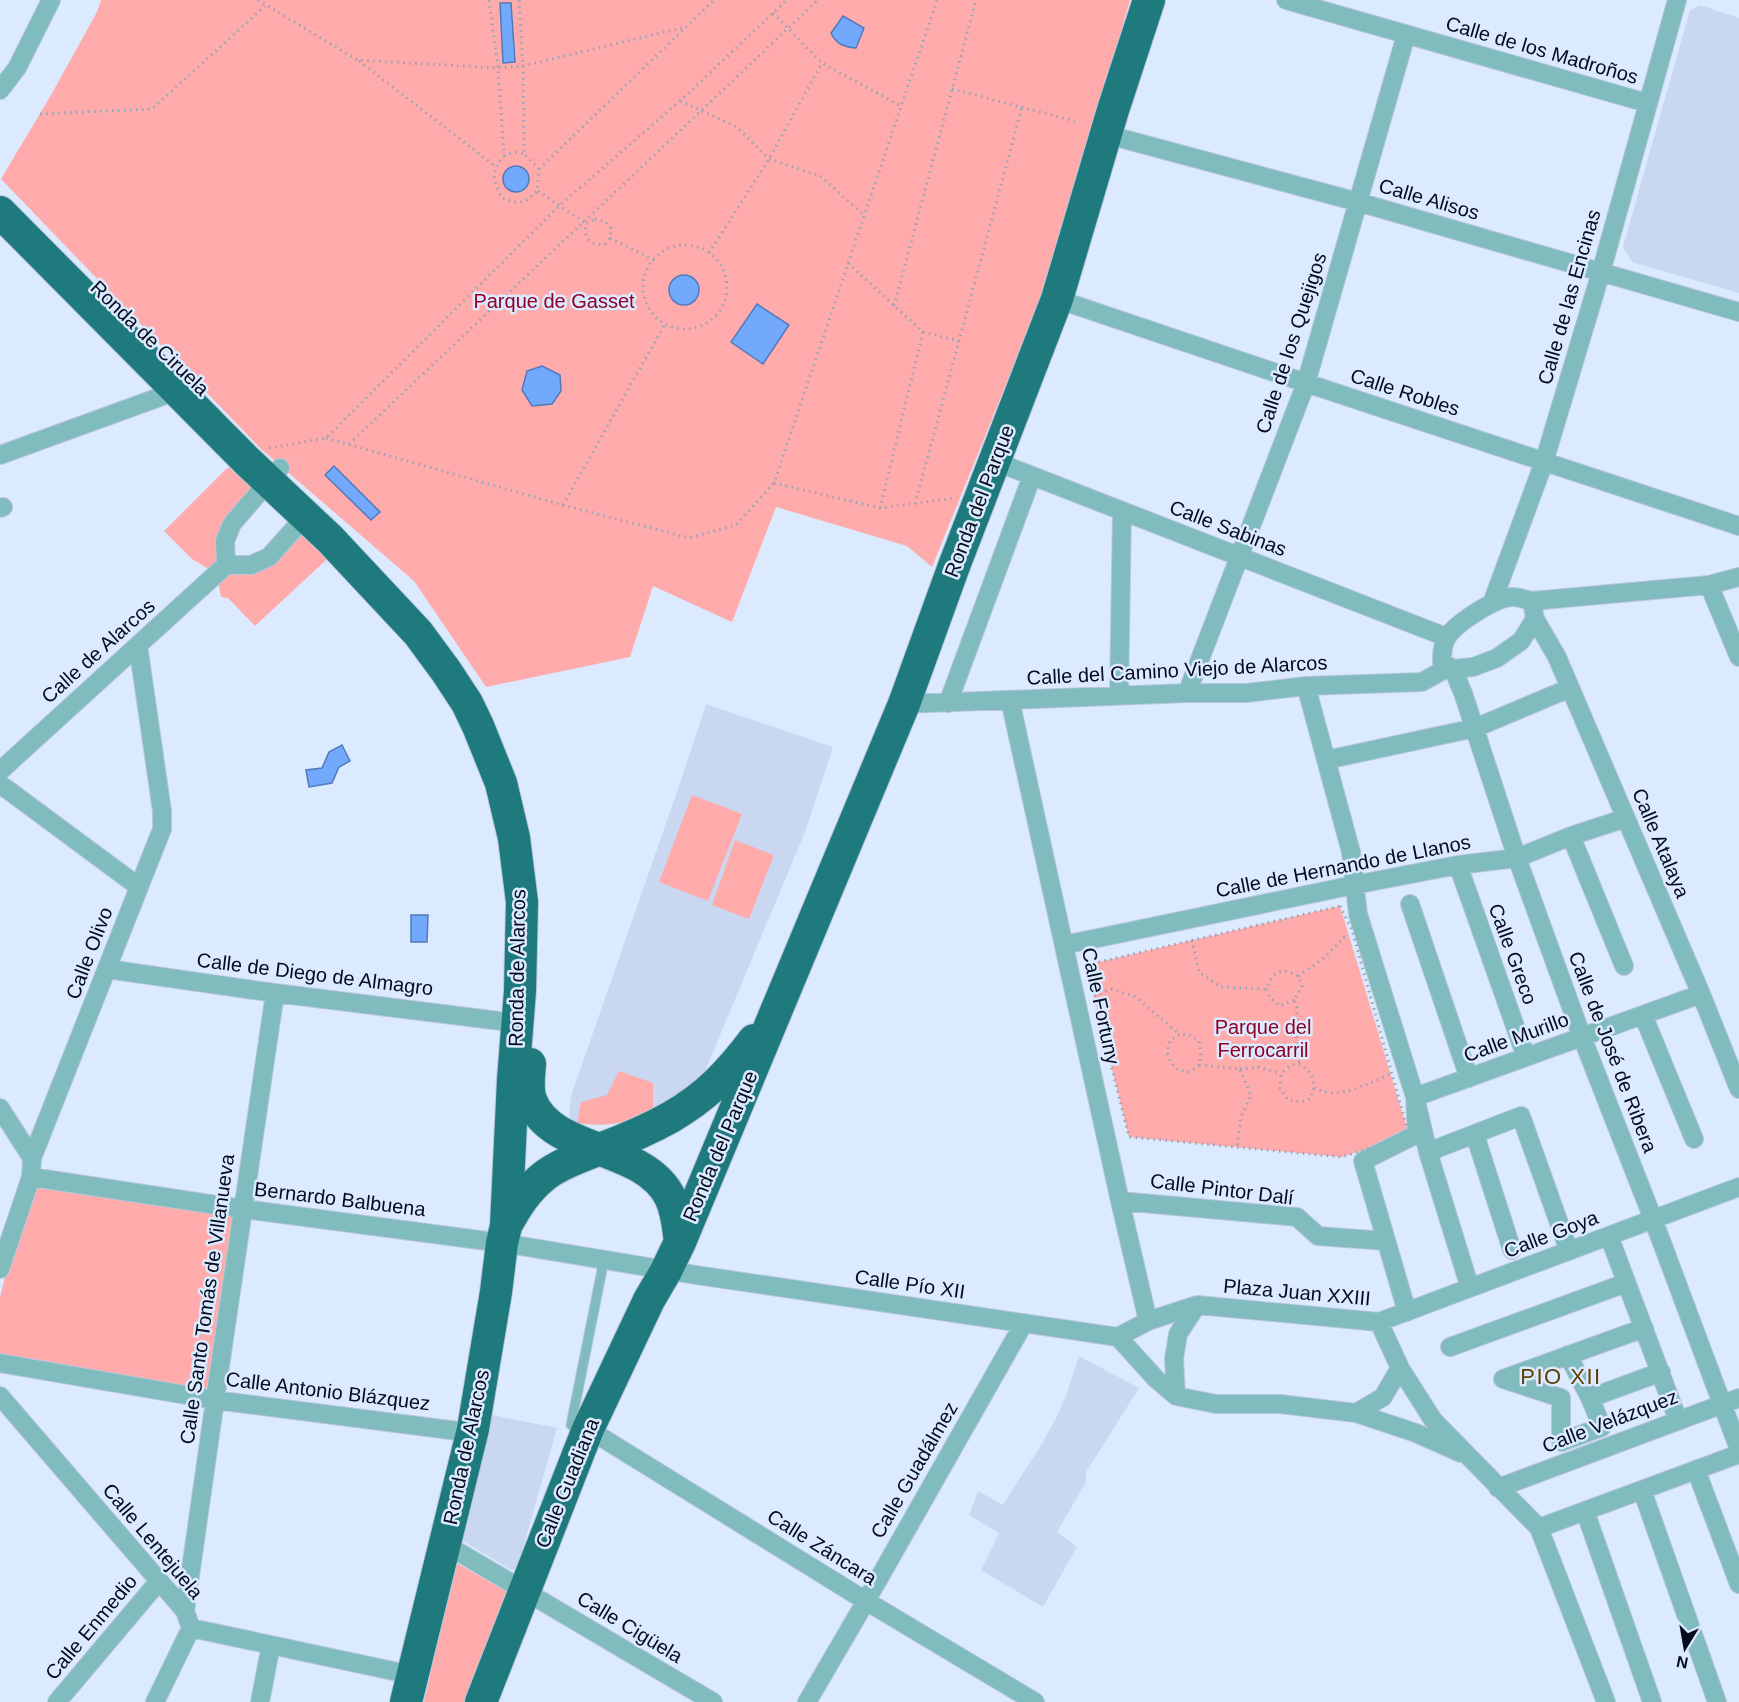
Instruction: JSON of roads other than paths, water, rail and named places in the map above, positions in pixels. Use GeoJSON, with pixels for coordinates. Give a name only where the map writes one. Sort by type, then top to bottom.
{"type":"FeatureCollection","features":[{"type":"Feature","properties":{"kind":"highway","name":"Ronda del Parque"},"geometry":{"type":"LineString","coordinates":[[680,1242],[904,704],[1057,299],[1149,0]]}},
{"type":"Feature","properties":{"kind":"highway","name":"Ronda de Ciruela"},"geometry":{"type":"LineString","coordinates":[[0,191],[194,381],[288,486]]}},
{"type":"Feature","properties":{"kind":"highway","name":"Ronda de Ciruela"},"geometry":{"type":"LineString","coordinates":[[0,212],[179,390],[288,486]]}},
{"type":"Feature","properties":{"kind":"highway","name":"Ronda de Alarcos"},"geometry":{"type":"LineString","coordinates":[[288,486],[437,634],[479,698],[510,762],[531,841],[535,901],[535,960],[525,1024],[496,1292],[473,1429],[409,1689]]}},
{"type":"Feature","properties":{"kind":"highway","name":"Ronda del Parque"},"geometry":{"type":"LineString","coordinates":[[504,1234],[519,1203],[531,1187],[544,1176],[561,1166],[672,1117],[720,1081],[754,1041],[784,994]]}},
{"type":"Feature","properties":{"kind":"highway","name":"Ronda de Alarcos"},"geometry":{"type":"LineString","coordinates":[[525,1024],[529,1089]]}},
{"type":"Feature","properties":{"kind":"highway","name":"Ronda del Parque"},"geometry":{"type":"LineString","coordinates":[[529,1089],[538,1113],[559,1132],[639,1167],[658,1181],[670,1196],[676,1212],[680,1242]]}},
{"type":"Feature","properties":{"kind":"highway","name":"Calle Guadiana"},"geometry":{"type":"LineString","coordinates":[[481,1702],[588,1428],[649,1300],[681,1273],[680,1242]]}},
{"type":"Feature","properties":{"kind":"street"},"geometry":{"type":"LineString","coordinates":[[0,90],[17,68],[51,0]]}},
{"type":"Feature","properties":{"kind":"street","name":"Calle de los Madroños"},"geometry":{"type":"LineString","coordinates":[[1286,0],[1647,103]]}},
{"type":"Feature","properties":{"kind":"street","name":"Calle de las Encinas"},"geometry":{"type":"LineString","coordinates":[[1492,603],[1544,462],[1677,0]]}},
{"type":"Feature","properties":{"kind":"street","name":"Calle de los Quejigos"},"geometry":{"type":"LineString","coordinates":[[1187,693],[1306,383],[1406,35]]}},
{"type":"Feature","properties":{"kind":"street","name":"Calle Alisos"},"geometry":{"type":"LineString","coordinates":[[1106,134],[1358,202],[1739,312]]}},
{"type":"Feature","properties":{"kind":"street","name":"Calle Robles"},"geometry":{"type":"LineString","coordinates":[[1057,299],[1739,526]]}},
{"type":"Feature","properties":{"kind":"street"},"geometry":{"type":"LineString","coordinates":[[0,455],[179,390]]}},
{"type":"Feature","properties":{"kind":"street","name":"Calle Sabinas"},"geometry":{"type":"LineString","coordinates":[[994,461],[1446,637]]}},
{"type":"Feature","properties":{"kind":"street"},"geometry":{"type":"LineString","coordinates":[[948,703],[1032,476]]}},
{"type":"Feature","properties":{"kind":"street"},"geometry":{"type":"LineString","coordinates":[[288,486],[269,557],[251,565],[226,565],[225,542],[232,524],[288,486]]}},
{"type":"Feature","properties":{"kind":"street"},"geometry":{"type":"LineString","coordinates":[[1119,696],[1122,511]]}},
{"type":"Feature","properties":{"kind":"street","name":"Calle de Alarcos"},"geometry":{"type":"LineString","coordinates":[[0,771],[226,565]]}},
{"type":"Feature","properties":{"kind":"street"},"geometry":{"type":"LineString","coordinates":[[1446,637],[1469,616],[1492,603],[1512,597],[1533,610],[1709,585],[1739,577]]}},
{"type":"Feature","properties":{"kind":"street"},"geometry":{"type":"LineString","coordinates":[[1709,585],[1739,657]]}},
{"type":"Feature","properties":{"kind":"street","name":"Calle del Camino Viejo de Alarcos"},"geometry":{"type":"LineString","coordinates":[[904,704],[1187,693],[1246,693],[1306,686],[1422,682],[1451,668],[1473,667],[1497,658],[1521,641],[1533,610]]}},
{"type":"Feature","properties":{"kind":"street","name":"Calle Atalaya"},"geometry":{"type":"LineString","coordinates":[[1533,610],[1557,657],[1701,994],[1734,1065],[1739,1089]]}},
{"type":"Feature","properties":{"kind":"street","name":"Calle de José de Ribera"},"geometry":{"type":"LineString","coordinates":[[1446,637],[1442,650],[1442,662],[1451,668],[1463,693],[1517,858],[1582,1037],[1653,1219],[1730,1401],[1739,1449]]}},
{"type":"Feature","properties":{"kind":"street","name":"Calle Olivo"},"geometry":{"type":"LineString","coordinates":[[0,1269],[30,1177],[32,1158],[162,829],[162,811],[138,645]]}},
{"type":"Feature","properties":{"kind":"street"},"geometry":{"type":"LineString","coordinates":[[1306,686],[1351,852],[1358,914],[1398,1070],[1415,1097],[1428,1152],[1470,1288]]}},
{"type":"Feature","properties":{"kind":"street"},"geometry":{"type":"LineString","coordinates":[[1326,760],[1474,728],[1570,688]]}},
{"type":"Feature","properties":{"kind":"street","name":"Calle Fortuny"},"geometry":{"type":"LineString","coordinates":[[1010,700],[1148,1321]]}},
{"type":"Feature","properties":{"kind":"street"},"geometry":{"type":"LineString","coordinates":[[0,784],[139,887]]}},
{"type":"Feature","properties":{"kind":"street","name":"Calle de Hernando de Llanos"},"geometry":{"type":"LineString","coordinates":[[1064,945],[1458,865],[1517,858],[1571,836],[1626,818]]}},
{"type":"Feature","properties":{"kind":"street"},"geometry":{"type":"LineString","coordinates":[[1571,836],[1624,966]]}},
{"type":"Feature","properties":{"kind":"street","name":"Calle Greco"},"geometry":{"type":"LineString","coordinates":[[1458,865],[1526,1057]]}},
{"type":"Feature","properties":{"kind":"street"},"geometry":{"type":"LineString","coordinates":[[1410,904],[1469,1078]]}},
{"type":"Feature","properties":{"kind":"street","name":"Calle de Diego de Almagro"},"geometry":{"type":"LineString","coordinates":[[107,969],[275,993],[525,1024]]}},
{"type":"Feature","properties":{"kind":"street","name":"Calle Santo Tomás de Villanueva"},"geometry":{"type":"LineString","coordinates":[[155,1702],[188,1620],[215,1400],[275,993]]}},
{"type":"Feature","properties":{"kind":"street","name":"Calle Murillo"},"geometry":{"type":"LineString","coordinates":[[1415,1097],[1701,994]]}},
{"type":"Feature","properties":{"kind":"street"},"geometry":{"type":"LineString","coordinates":[[1643,1015],[1694,1139]]}},
{"type":"Feature","properties":{"kind":"street"},"geometry":{"type":"LineString","coordinates":[[1407,1312],[1363,1161],[1417,1134],[1415,1097]]}},
{"type":"Feature","properties":{"kind":"street"},"geometry":{"type":"LineString","coordinates":[[0,1108],[32,1158]]}},
{"type":"Feature","properties":{"kind":"street"},"geometry":{"type":"LineString","coordinates":[[1428,1152],[1521,1116],[1569,1251]]}},
{"type":"Feature","properties":{"kind":"street"},"geometry":{"type":"LineString","coordinates":[[1475,1135],[1512,1250]]}},
{"type":"Feature","properties":{"kind":"street","name":"Bernardo Balbuena"},"geometry":{"type":"LineString","coordinates":[[30,1177],[243,1209],[504,1234],[601,1260]]}},
{"type":"Feature","properties":{"kind":"street","name":"Calle Goya"},"geometry":{"type":"LineString","coordinates":[[1379,1322],[1739,1187]]}},
{"type":"Feature","properties":{"kind":"street","name":"Calle Pintor Dalí"},"geometry":{"type":"LineString","coordinates":[[1120,1201],[1297,1217],[1318,1236],[1386,1241]]}},
{"type":"Feature","properties":{"kind":"street"},"geometry":{"type":"LineString","coordinates":[[1609,1236],[1678,1419]]}},
{"type":"Feature","properties":{"kind":"street","name":"Calle Pío XII"},"geometry":{"type":"LineString","coordinates":[[601,1260],[1118,1337]]}},
{"type":"Feature","properties":{"kind":"street"},"geometry":{"type":"LineString","coordinates":[[1450,1347],[1626,1283]]}},
{"type":"Feature","properties":{"kind":"street","name":"Plaza Juan XXIII"},"geometry":{"type":"LineString","coordinates":[[1176,1395],[1174,1359],[1178,1334],[1197,1305]]}},
{"type":"Feature","properties":{"kind":"street","name":"Plaza Juan XXIII"},"geometry":{"type":"LineString","coordinates":[[1470,1457],[1416,1433],[1356,1413],[1280,1404],[1216,1404],[1176,1395],[1156,1379],[1118,1337],[1148,1321],[1197,1305],[1379,1322],[1400,1368],[1433,1420],[1470,1457],[1498,1488],[1539,1528]]}},
{"type":"Feature","properties":{"kind":"street","name":"Calle Guadálmez"},"geometry":{"type":"LineString","coordinates":[[807,1702],[1024,1323]]}},
{"type":"Feature","properties":{"kind":"street"},"geometry":{"type":"LineString","coordinates":[[1568,1355],[1602,1427],[1561,1442],[1561,1398],[1503,1379],[1568,1355],[1644,1328]]}},
{"type":"Feature","properties":{"kind":"street","name":"Calle Antonio Blázquez"},"geometry":{"type":"LineString","coordinates":[[0,1363],[215,1400],[458,1431],[473,1429]]}},
{"type":"Feature","properties":{"kind":"street"},"geometry":{"type":"LineString","coordinates":[[1356,1413],[1383,1396],[1400,1368]]}},
{"type":"Feature","properties":{"kind":"street"},"geometry":{"type":"LineString","coordinates":[[1590,1398],[1660,1372]]}},
{"type":"Feature","properties":{"kind":"street","name":"Calle Lentejuela"},"geometry":{"type":"LineString","coordinates":[[0,1396],[159,1581],[188,1620],[409,1689]]}},
{"type":"Feature","properties":{"kind":"street","name":"Calle Velázquez"},"geometry":{"type":"LineString","coordinates":[[1498,1488],[1730,1401]]}},
{"type":"Feature","properties":{"kind":"street","name":"Calle Záncara"},"geometry":{"type":"LineString","coordinates":[[588,1428],[866,1601],[1035,1702]]}},
{"type":"Feature","properties":{"kind":"street"},"geometry":{"type":"LineString","coordinates":[[1606,1702],[1539,1528],[1739,1454]]}},
{"type":"Feature","properties":{"kind":"street"},"geometry":{"type":"LineString","coordinates":[[1696,1470],[1739,1584]]}},
{"type":"Feature","properties":{"kind":"street"},"geometry":{"type":"LineString","coordinates":[[1642,1490],[1717,1702]]}},
{"type":"Feature","properties":{"kind":"street"},"geometry":{"type":"LineString","coordinates":[[1585,1511],[1652,1702]]}},
{"type":"Feature","properties":{"kind":"street","name":"Ronda de Alarcos"},"geometry":{"type":"LineString","coordinates":[[445,1544],[524,1590]]}},
{"type":"Feature","properties":{"kind":"street","name":"Calle Enmedio"},"geometry":{"type":"LineString","coordinates":[[57,1702],[159,1581]]}},
{"type":"Feature","properties":{"kind":"street","name":"Calle Cigüela"},"geometry":{"type":"LineString","coordinates":[[524,1590],[713,1702]]}},
{"type":"Feature","properties":{"kind":"street"},"geometry":{"type":"LineString","coordinates":[[260,1702],[272,1645]]}},
{"type":"Feature","properties":{"kind":"lane"},"geometry":{"type":"LineString","coordinates":[[588,1428],[570,1425],[602,1270],[601,1260]]}},
{"type":"Feature","properties":{"kind":"water"},"geometry":{"type":"Polygon","coordinates":[[[500,3],[511,3],[515,62],[503,63],[500,3]]]}},
{"type":"Feature","properties":{"kind":"water"},"geometry":{"type":"Polygon","coordinates":[[[843,16],[864,28],[856,48],[841,44],[831,33],[843,16]]]}},
{"type":"Feature","properties":{"kind":"water"},"geometry":{"type":"Polygon","coordinates":[[[516,166],[525,170],[529,179],[525,188],[516,192],[507,188],[503,179],[507,170],[516,166]]]}},
{"type":"Feature","properties":{"kind":"water"},"geometry":{"type":"Polygon","coordinates":[[[684,275],[695,279],[699,290],[695,301],[684,305],[673,301],[669,290],[673,279],[684,275]]]}},
{"type":"Feature","properties":{"kind":"water"},"geometry":{"type":"Polygon","coordinates":[[[757,304],[789,325],[763,364],[731,342],[757,304]]]}},
{"type":"Feature","properties":{"kind":"water"},"geometry":{"type":"Polygon","coordinates":[[[542,366],[560,375],[561,391],[552,404],[532,406],[522,390],[527,371],[542,366]]]}},
{"type":"Feature","properties":{"kind":"water"},"geometry":{"type":"Polygon","coordinates":[[[334,466],[380,512],[371,520],[325,475],[334,466]]]}},
{"type":"Feature","properties":{"kind":"water"},"geometry":{"type":"Polygon","coordinates":[[[342,745],[350,761],[339,767],[332,783],[309,787],[306,770],[322,768],[329,752],[342,745]]]}},
{"type":"Feature","properties":{"kind":"water"},"geometry":{"type":"Polygon","coordinates":[[[411,915],[428,915],[427,942],[411,942],[411,915]]]}},
{"type":"Feature","properties":{"kind":"district","name":"PIO XII"},"geometry":{"type":"Point","coordinates":[1561,1376]}},
{"type":"Feature","properties":{"kind":"park label","name":"Parque de Gasset"},"geometry":{"type":"Point","coordinates":[554,301]}},
{"type":"Feature","properties":{"kind":"park label","name":"Parque del Ferrocarril"},"geometry":{"type":"Point","coordinates":[1263,1038]}}]}
